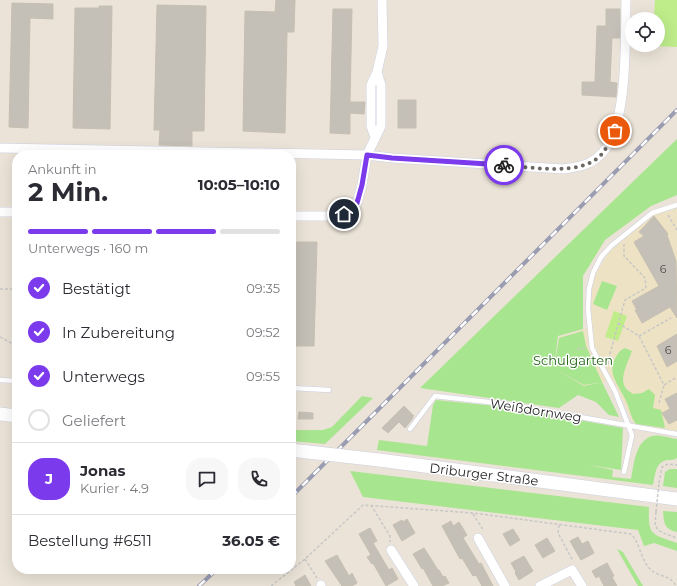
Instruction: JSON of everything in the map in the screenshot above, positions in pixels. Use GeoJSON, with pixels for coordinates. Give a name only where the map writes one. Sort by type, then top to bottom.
{"type":"FeatureCollection","features":[{"type":"Feature","properties":{"kind":"main road"},"geometry":{"type":"LineString","coordinates":[[0,414],[12,415]]}},
{"type":"Feature","properties":{"kind":"main road","name":"Driburger Straße"},"geometry":{"type":"LineString","coordinates":[[296,451],[677,499]]}},
{"type":"Feature","properties":{"kind":"street"},"geometry":{"type":"LineString","coordinates":[[296,216],[334,216],[344,214],[357,203],[362,185],[367,155],[381,126],[381,85],[377,72],[383,46],[382,0]]}},
{"type":"Feature","properties":{"kind":"street"},"geometry":{"type":"LineString","coordinates":[[296,154],[367,155],[392,158],[563,169],[584,166],[600,156],[615,131],[623,94],[626,0]]}},
{"type":"Feature","properties":{"kind":"street"},"geometry":{"type":"LineString","coordinates":[[0,148],[105,150]]}},
{"type":"Feature","properties":{"kind":"street"},"geometry":{"type":"LineString","coordinates":[[0,212],[12,212]]}},
{"type":"Feature","properties":{"kind":"street"},"geometry":{"type":"LineString","coordinates":[[482,536],[506,586]]}},
{"type":"Feature","properties":{"kind":"street"},"geometry":{"type":"LineString","coordinates":[[391,550],[414,586]]}},
{"type":"Feature","properties":{"kind":"street"},"geometry":{"type":"LineString","coordinates":[[540,586],[572,570],[582,586]]}},
{"type":"Feature","properties":{"kind":"lane"},"geometry":{"type":"LineString","coordinates":[[624,472],[632,435],[608,377],[592,348],[588,309],[589,289],[592,273],[601,258],[624,234],[652,213],[677,205]]}},
{"type":"Feature","properties":{"kind":"lane"},"geometry":{"type":"LineString","coordinates":[[0,380],[12,381]]}},
{"type":"Feature","properties":{"kind":"lane"},"geometry":{"type":"LineString","coordinates":[[296,388],[329,390]]}},
{"type":"Feature","properties":{"kind":"lane","name":"Weißdornweg"},"geometry":{"type":"LineString","coordinates":[[410,430],[435,396],[506,404],[677,434]]}},
{"type":"Feature","properties":{"kind":"path"},"geometry":{"type":"LineString","coordinates":[[663,209],[677,230]]}},
{"type":"Feature","properties":{"kind":"path"},"geometry":{"type":"LineString","coordinates":[[608,377],[609,357],[624,300],[646,288],[645,278],[624,256],[624,234]]}},
{"type":"Feature","properties":{"kind":"path"},"geometry":{"type":"LineString","coordinates":[[0,289],[12,289]]}},
{"type":"Feature","properties":{"kind":"path"},"geometry":{"type":"LineString","coordinates":[[639,336],[671,318]]}},
{"type":"Feature","properties":{"kind":"path"},"geometry":{"type":"LineString","coordinates":[[618,323],[639,336],[664,385],[659,403]]}},
{"type":"Feature","properties":{"kind":"path"},"geometry":{"type":"LineString","coordinates":[[0,337],[12,343]]}},
{"type":"Feature","properties":{"kind":"path"},"geometry":{"type":"LineString","coordinates":[[577,349],[592,348]]}},
{"type":"Feature","properties":{"kind":"path"},"geometry":{"type":"LineString","coordinates":[[664,385],[677,377]]}},
{"type":"Feature","properties":{"kind":"path"},"geometry":{"type":"LineString","coordinates":[[676,464],[668,464],[662,468],[655,525],[658,530],[677,538]]}},
{"type":"Feature","properties":{"kind":"path"},"geometry":{"type":"LineString","coordinates":[[296,566],[363,505],[371,505],[473,513],[630,534],[635,537],[640,554],[651,570],[659,575],[670,578],[676,586]]}},
{"type":"Feature","properties":{"kind":"path"},"geometry":{"type":"LineString","coordinates":[[371,505],[390,536],[391,550]]}},
{"type":"Feature","properties":{"kind":"path"},"geometry":{"type":"LineString","coordinates":[[473,513],[482,536]]}},
{"type":"Feature","properties":{"kind":"path"},"geometry":{"type":"LineString","coordinates":[[559,524],[558,533],[575,565],[572,570]]}},
{"type":"Feature","properties":{"kind":"path"},"geometry":{"type":"LineString","coordinates":[[305,559],[321,586]]}},
{"type":"Feature","properties":{"kind":"path"},"geometry":{"type":"LineString","coordinates":[[271,586],[286,574]]}},
{"type":"Feature","properties":{"kind":"shaded area"},"geometry":{"type":"Polygon","coordinates":[[[677,206],[677,432],[634,424],[613,380],[584,386],[554,368],[559,337],[592,327],[591,303],[593,279],[610,251],[653,214],[677,206]]]}},
{"type":"Feature","properties":{"kind":"green space"},"geometry":{"type":"Polygon","coordinates":[[[655,0],[677,0],[677,47],[665,46],[665,12],[654,12],[655,0]]]}},
{"type":"Feature","properties":{"kind":"green space","name":"Schulgarten"},"geometry":{"type":"Polygon","coordinates":[[[677,139],[677,195],[651,206],[605,240],[583,276],[583,329],[558,336],[554,368],[559,338],[583,331],[586,346],[619,417],[609,415],[596,402],[578,395],[559,408],[420,388],[677,139]],[[557,370],[584,386],[602,382],[584,385],[557,370]]]}},
{"type":"Feature","properties":{"kind":"green space"},"geometry":{"type":"Polygon","coordinates":[[[602,281],[617,286],[607,310],[593,304],[602,281]]]}},
{"type":"Feature","properties":{"kind":"green space"},"geometry":{"type":"Polygon","coordinates":[[[614,311],[627,316],[618,341],[605,337],[614,311]]]}},
{"type":"Feature","properties":{"kind":"green space"},"geometry":{"type":"Polygon","coordinates":[[[625,348],[632,351],[623,379],[625,387],[633,394],[642,393],[649,389],[655,395],[653,408],[661,410],[665,428],[636,424],[633,419],[627,403],[615,380],[612,369],[613,363],[618,354],[625,348]]]}},
{"type":"Feature","properties":{"kind":"green space"},"geometry":{"type":"Polygon","coordinates":[[[362,396],[373,398],[325,444],[296,441],[296,430],[323,430],[332,427],[362,396]]]}},
{"type":"Feature","properties":{"kind":"green space"},"geometry":{"type":"Polygon","coordinates":[[[436,400],[506,407],[623,428],[621,470],[589,465],[613,470],[612,477],[631,479],[636,454],[642,443],[652,436],[677,439],[677,458],[664,461],[659,465],[653,485],[377,450],[379,440],[427,446],[433,405],[436,400]]]}},
{"type":"Feature","properties":{"kind":"green space"},"geometry":{"type":"Polygon","coordinates":[[[670,469],[677,469],[677,488],[663,486],[665,472],[670,469]]]}},
{"type":"Feature","properties":{"kind":"green space"},"geometry":{"type":"Polygon","coordinates":[[[350,471],[649,507],[649,524],[651,529],[656,535],[677,543],[677,551],[654,543],[644,546],[638,530],[363,497],[350,471]]]}},
{"type":"Feature","properties":{"kind":"green space"},"geometry":{"type":"Polygon","coordinates":[[[663,511],[677,512],[677,532],[667,527],[663,511]]]}},
{"type":"Feature","properties":{"kind":"green space"},"geometry":{"type":"Polygon","coordinates":[[[617,549],[623,552],[643,586],[638,586],[617,549]]]}},
{"type":"Feature","properties":{"kind":"building"},"geometry":{"type":"Polygon","coordinates":[[[276,0],[295,0],[294,32],[287,32],[285,133],[243,131],[245,11],[275,12],[276,0]]]}},
{"type":"Feature","properties":{"kind":"building"},"geometry":{"type":"Polygon","coordinates":[[[12,3],[53,4],[53,19],[30,18],[28,128],[9,127],[12,3]]]}},
{"type":"Feature","properties":{"kind":"building"},"geometry":{"type":"Polygon","coordinates":[[[157,5],[206,6],[204,131],[192,131],[192,146],[159,145],[160,130],[154,130],[157,5]]]}},
{"type":"Feature","properties":{"kind":"building"},"geometry":{"type":"Polygon","coordinates":[[[99,6],[112,6],[110,129],[73,128],[75,8],[99,8],[99,6]]]}},
{"type":"Feature","properties":{"kind":"building"},"geometry":{"type":"Polygon","coordinates":[[[333,9],[352,9],[350,102],[365,102],[364,114],[350,113],[350,134],[330,133],[333,9]]]}},
{"type":"Feature","properties":{"kind":"building"},"geometry":{"type":"Polygon","coordinates":[[[606,9],[620,9],[620,38],[612,38],[610,82],[617,83],[616,97],[582,95],[582,82],[595,82],[597,26],[606,26],[606,9]]]}},
{"type":"Feature","properties":{"kind":"building"},"geometry":{"type":"Polygon","coordinates":[[[398,100],[416,100],[416,128],[398,128],[398,100]]]}},
{"type":"Feature","properties":{"kind":"building"},"geometry":{"type":"Polygon","coordinates":[[[654,216],[668,234],[667,235],[676,261],[677,318],[670,307],[642,323],[632,301],[659,286],[634,242],[644,236],[639,232],[654,216]]]}},
{"type":"Feature","properties":{"kind":"building"},"geometry":{"type":"Polygon","coordinates":[[[296,242],[317,242],[314,346],[296,346],[296,242]]]}},
{"type":"Feature","properties":{"kind":"building"},"geometry":{"type":"Polygon","coordinates":[[[677,334],[677,361],[667,367],[657,346],[677,334]]]}},
{"type":"Feature","properties":{"kind":"building"},"geometry":{"type":"Polygon","coordinates":[[[677,393],[677,420],[669,424],[662,413],[670,409],[665,399],[677,393]]]}},
{"type":"Feature","properties":{"kind":"building"},"geometry":{"type":"Polygon","coordinates":[[[404,406],[414,416],[412,417],[413,418],[405,428],[399,422],[388,433],[382,428],[404,406]]]}},
{"type":"Feature","properties":{"kind":"building"},"geometry":{"type":"Polygon","coordinates":[[[299,412],[313,413],[313,419],[298,419],[299,412]]]}},
{"type":"Feature","properties":{"kind":"building"},"geometry":{"type":"Polygon","coordinates":[[[407,519],[415,533],[402,541],[393,525],[407,519]]]}},
{"type":"Feature","properties":{"kind":"building"},"geometry":{"type":"Polygon","coordinates":[[[451,521],[453,526],[459,522],[467,535],[463,538],[479,564],[481,563],[493,586],[482,586],[476,575],[473,576],[462,558],[460,559],[442,526],[451,521]]]}},
{"type":"Feature","properties":{"kind":"building"},"geometry":{"type":"Polygon","coordinates":[[[370,528],[377,541],[373,543],[389,570],[392,568],[398,579],[386,586],[373,563],[372,564],[367,557],[371,555],[359,534],[370,528]]]}},
{"type":"Feature","properties":{"kind":"building"},"geometry":{"type":"Polygon","coordinates":[[[513,529],[520,540],[510,546],[503,534],[513,529]]]}},
{"type":"Feature","properties":{"kind":"building"},"geometry":{"type":"Polygon","coordinates":[[[578,537],[582,544],[588,541],[594,553],[581,560],[570,541],[578,537]]]}},
{"type":"Feature","properties":{"kind":"building"},"geometry":{"type":"Polygon","coordinates":[[[547,538],[555,551],[543,558],[535,545],[547,538]]]}},
{"type":"Feature","properties":{"kind":"building"},"geometry":{"type":"Polygon","coordinates":[[[424,548],[443,577],[445,576],[449,583],[442,586],[433,586],[413,554],[424,548]]]}},
{"type":"Feature","properties":{"kind":"building"},"geometry":{"type":"Polygon","coordinates":[[[337,555],[349,576],[352,573],[357,583],[352,586],[342,586],[325,561],[337,555]]]}},
{"type":"Feature","properties":{"kind":"building"},"geometry":{"type":"Polygon","coordinates":[[[524,556],[533,571],[519,580],[511,563],[524,556]]]}},
{"type":"Feature","properties":{"kind":"building"},"geometry":{"type":"Polygon","coordinates":[[[607,563],[614,576],[612,577],[617,586],[604,586],[599,576],[596,578],[592,571],[607,563]]]}},
{"type":"Feature","properties":{"kind":"building"},"geometry":{"type":"Polygon","coordinates":[[[305,575],[311,586],[296,586],[294,582],[305,575]]]}},
{"type":"Feature","properties":{"kind":"railway"},"geometry":{"type":"LineString","coordinates":[[296,492],[677,110]]}},
{"type":"Feature","properties":{"kind":"railway"},"geometry":{"type":"LineString","coordinates":[[199,586],[212,574]]}},
{"type":"Feature","properties":{"kind":"way so far"},"geometry":{"type":"LineString","coordinates":[[504,165],[563,169],[584,166],[600,156],[615,131]]}},
{"type":"Feature","properties":{"kind":"route"},"geometry":{"type":"LineString","coordinates":[[344,214],[357,203],[362,185],[367,155],[504,165]]}}]}
